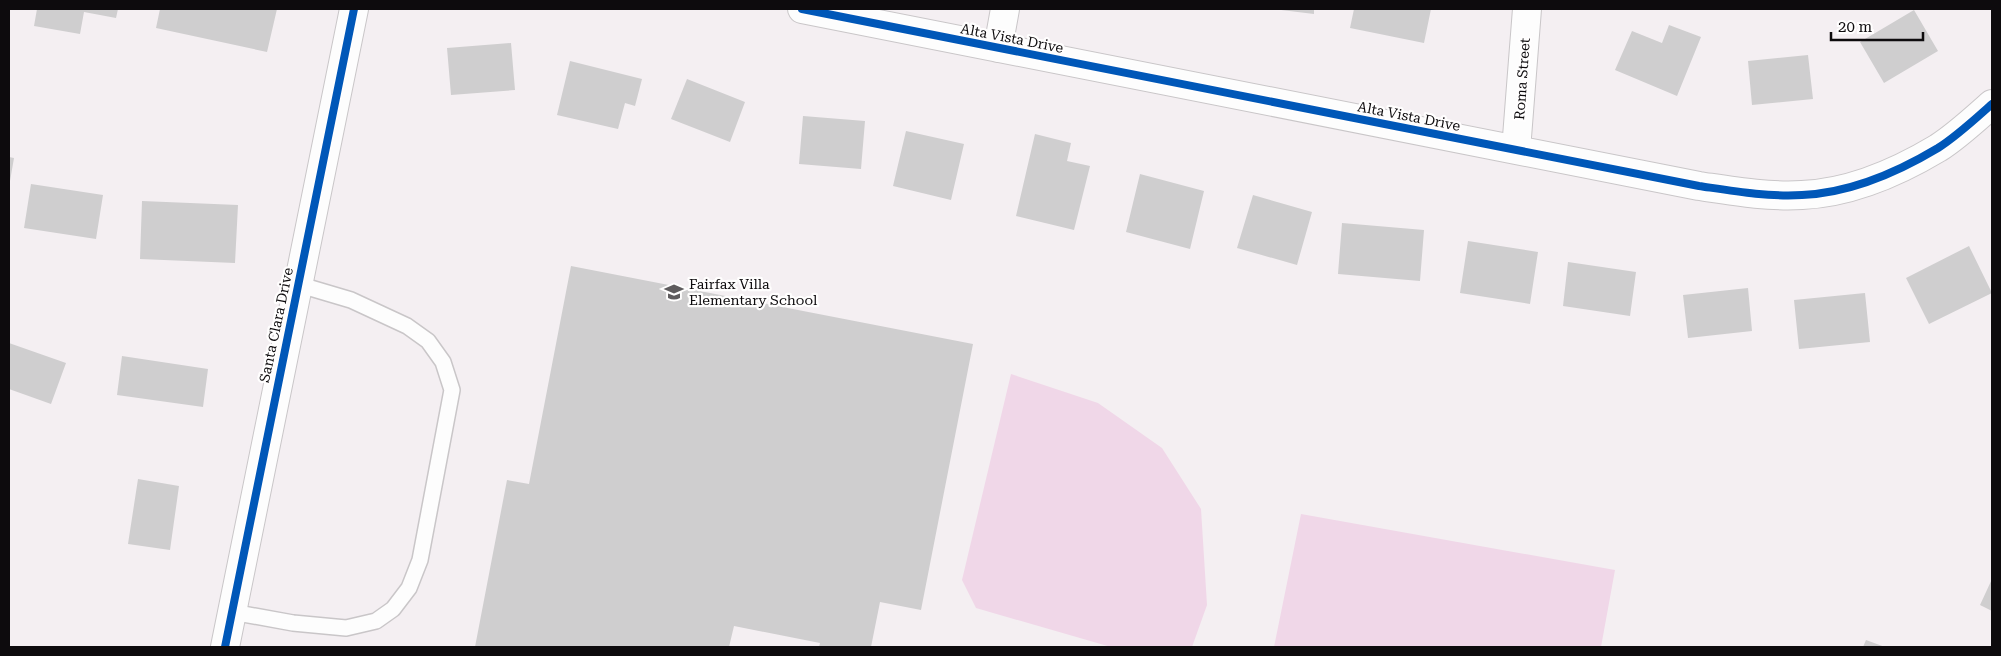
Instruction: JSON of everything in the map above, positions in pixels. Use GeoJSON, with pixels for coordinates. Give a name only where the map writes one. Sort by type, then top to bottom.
{"type":"FeatureCollection","features":[{"type":"Feature","properties":{"kind":"street","name":"Santa Clara Drive"},"geometry":{"type":"LineString","coordinates":[[225,647],[354,9]]}},
{"type":"Feature","properties":{"kind":"street","name":"Alta Vista Drive"},"geometry":{"type":"LineString","coordinates":[[802,9],[1699,186],[1760,195],[1803,195],[1847,188],[1895,171],[1940,147],[1992,104]]}},
{"type":"Feature","properties":{"kind":"street"},"geometry":{"type":"LineString","coordinates":[[998,48],[1005,9]]}},
{"type":"Feature","properties":{"kind":"street","name":"Roma Street"},"geometry":{"type":"LineString","coordinates":[[1516,150],[1527,9]]}},
{"type":"Feature","properties":{"kind":"lane"},"geometry":{"type":"LineString","coordinates":[[232,612],[293,623],[346,628],[376,621],[394,608],[410,588],[420,560],[452,390],[443,362],[428,341],[407,326],[351,300],[298,284]]}},
{"type":"Feature","properties":{"kind":"shaded area"},"geometry":{"type":"Polygon","coordinates":[[[1011,374],[1098,403],[1162,448],[1201,509],[1207,605],[1192,647],[1111,647],[976,608],[962,580],[1011,374]]]}},
{"type":"Feature","properties":{"kind":"shaded area"},"geometry":{"type":"Polygon","coordinates":[[[1301,514],[1615,570],[1601,647],[1274,647],[1301,514]]]}},
{"type":"Feature","properties":{"kind":"building"},"geometry":{"type":"Polygon","coordinates":[[[37,9],[118,9],[116,18],[84,12],[80,34],[34,26],[37,9]]]}},
{"type":"Feature","properties":{"kind":"building"},"geometry":{"type":"Polygon","coordinates":[[[160,9],[277,9],[267,52],[156,28],[160,9]]]}},
{"type":"Feature","properties":{"kind":"building"},"geometry":{"type":"Polygon","coordinates":[[[1273,9],[1314,9],[1314,14],[1273,9]]]}},
{"type":"Feature","properties":{"kind":"building"},"geometry":{"type":"Polygon","coordinates":[[[1354,9],[1431,9],[1424,43],[1350,28],[1354,9]]]}},
{"type":"Feature","properties":{"kind":"building"},"geometry":{"type":"Polygon","coordinates":[[[1914,10],[1938,51],[1884,83],[1860,42],[1914,10]]]}},
{"type":"Feature","properties":{"kind":"building"},"geometry":{"type":"Polygon","coordinates":[[[1669,25],[1701,37],[1677,96],[1615,70],[1632,31],[1662,43],[1669,25]]]}},
{"type":"Feature","properties":{"kind":"building"},"geometry":{"type":"Polygon","coordinates":[[[511,43],[515,90],[451,95],[447,48],[511,43]]]}},
{"type":"Feature","properties":{"kind":"building"},"geometry":{"type":"Polygon","coordinates":[[[1808,55],[1813,99],[1752,105],[1748,61],[1808,55]]]}},
{"type":"Feature","properties":{"kind":"building"},"geometry":{"type":"Polygon","coordinates":[[[570,61],[642,79],[635,106],[625,103],[618,129],[557,115],[570,61]]]}},
{"type":"Feature","properties":{"kind":"building"},"geometry":{"type":"Polygon","coordinates":[[[687,79],[745,102],[730,142],[671,119],[687,79]]]}},
{"type":"Feature","properties":{"kind":"building"},"geometry":{"type":"Polygon","coordinates":[[[803,116],[865,121],[861,169],[799,164],[803,116]]]}},
{"type":"Feature","properties":{"kind":"building"},"geometry":{"type":"Polygon","coordinates":[[[906,131],[964,144],[951,200],[893,186],[906,131]]]}},
{"type":"Feature","properties":{"kind":"building"},"geometry":{"type":"Polygon","coordinates":[[[1035,134],[1071,143],[1067,161],[1090,166],[1074,230],[1016,216],[1035,134]]]}},
{"type":"Feature","properties":{"kind":"building"},"geometry":{"type":"Polygon","coordinates":[[[9,157],[14,158],[10,181],[9,181],[9,157]]]}},
{"type":"Feature","properties":{"kind":"building"},"geometry":{"type":"Polygon","coordinates":[[[1140,174],[1204,191],[1190,249],[1126,232],[1140,174]]]}},
{"type":"Feature","properties":{"kind":"building"},"geometry":{"type":"Polygon","coordinates":[[[31,184],[103,195],[96,239],[24,228],[31,184]]]}},
{"type":"Feature","properties":{"kind":"building"},"geometry":{"type":"Polygon","coordinates":[[[1253,195],[1312,212],[1297,265],[1237,248],[1253,195]]]}},
{"type":"Feature","properties":{"kind":"building"},"geometry":{"type":"Polygon","coordinates":[[[142,201],[238,205],[235,263],[140,259],[142,201]]]}},
{"type":"Feature","properties":{"kind":"building"},"geometry":{"type":"Polygon","coordinates":[[[1342,223],[1424,230],[1420,281],[1338,274],[1342,223]]]}},
{"type":"Feature","properties":{"kind":"building"},"geometry":{"type":"Polygon","coordinates":[[[1468,241],[1538,252],[1530,304],[1460,293],[1468,241]]]}},
{"type":"Feature","properties":{"kind":"building"},"geometry":{"type":"Polygon","coordinates":[[[1969,246],[1992,293],[1929,324],[1906,278],[1969,246]]]}},
{"type":"Feature","properties":{"kind":"building"},"geometry":{"type":"Polygon","coordinates":[[[1568,262],[1636,272],[1630,316],[1563,306],[1568,262]]]}},
{"type":"Feature","properties":{"kind":"building"},"geometry":{"type":"Polygon","coordinates":[[[571,266],[973,344],[921,610],[880,602],[871,647],[819,647],[820,643],[734,626],[729,647],[475,647],[507,480],[529,484],[571,266]]]}},
{"type":"Feature","properties":{"kind":"building"},"geometry":{"type":"Polygon","coordinates":[[[1748,288],[1752,331],[1688,338],[1683,295],[1748,288]]]}},
{"type":"Feature","properties":{"kind":"building"},"geometry":{"type":"Polygon","coordinates":[[[1865,293],[1870,342],[1799,349],[1794,300],[1865,293]]]}},
{"type":"Feature","properties":{"kind":"building"},"geometry":{"type":"Polygon","coordinates":[[[9,343],[66,363],[51,404],[9,389],[9,343]]]}},
{"type":"Feature","properties":{"kind":"building"},"geometry":{"type":"Polygon","coordinates":[[[122,356],[208,369],[203,407],[117,395],[122,356]]]}},
{"type":"Feature","properties":{"kind":"building"},"geometry":{"type":"Polygon","coordinates":[[[138,479],[179,486],[170,550],[128,544],[138,479]]]}},
{"type":"Feature","properties":{"kind":"building"},"geometry":{"type":"Polygon","coordinates":[[[1992,579],[1992,611],[1980,605],[1992,579]]]}},
{"type":"Feature","properties":{"kind":"building"},"geometry":{"type":"Polygon","coordinates":[[[1866,640],[1885,647],[1863,647],[1866,640]]]}},
{"type":"Feature","properties":{"kind":"cycle path"},"geometry":{"type":"LineString","coordinates":[[225,647],[354,9]]}},
{"type":"Feature","properties":{"kind":"cycle path"},"geometry":{"type":"LineString","coordinates":[[802,9],[1737,192],[1802,195],[1856,186],[1890,173],[1938,148],[1959,133],[1992,104]]}},
{"type":"Feature","properties":{"kind":"place","name":"Fairfax Villa Elementary School"},"geometry":{"type":"Point","coordinates":[674,292]}}]}
